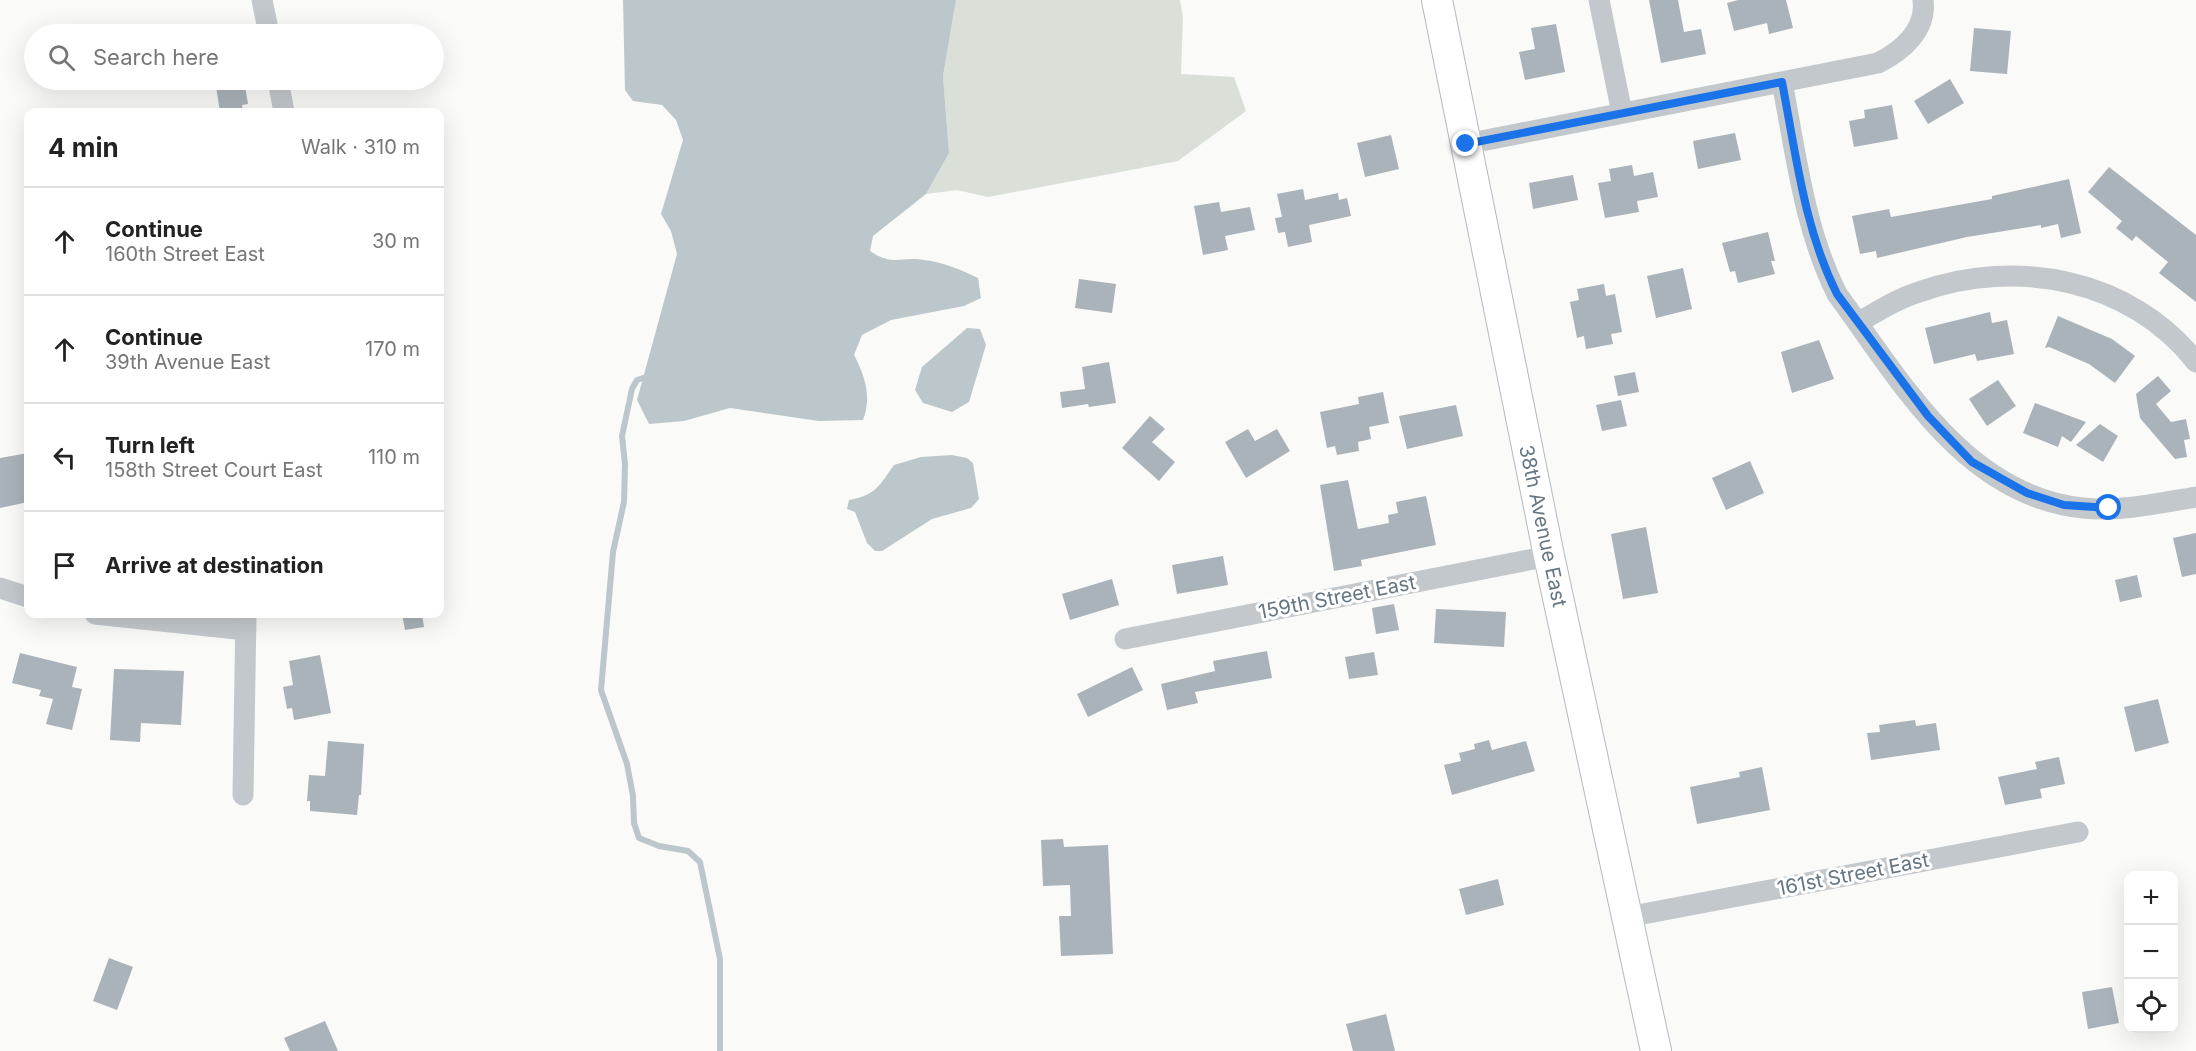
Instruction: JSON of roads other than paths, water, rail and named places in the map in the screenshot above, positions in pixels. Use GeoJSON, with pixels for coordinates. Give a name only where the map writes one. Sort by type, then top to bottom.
{"type":"FeatureCollection","features":[{"type":"Feature","properties":{"kind":"street"},"geometry":{"type":"LineString","coordinates":[[262,0],[267,24]]}},
{"type":"Feature","properties":{"kind":"street","name":"38th Avenue East"},"geometry":{"type":"LineString","coordinates":[[1437,0],[1549,556],[1656,1051]]}},
{"type":"Feature","properties":{"kind":"street"},"geometry":{"type":"LineString","coordinates":[[1599,0],[1622,113]]}},
{"type":"Feature","properties":{"kind":"street"},"geometry":{"type":"LineString","coordinates":[[1466,144],[1878,63],[1905,46],[1922,16],[1923,0]]}},
{"type":"Feature","properties":{"kind":"street"},"geometry":{"type":"LineString","coordinates":[[1782,82],[1807,214],[1818,252],[1837,294],[1928,416],[1960,450],[1972,462],[2027,493],[2084,508],[2145,506],[2196,497]]}},
{"type":"Feature","properties":{"kind":"street"},"geometry":{"type":"LineString","coordinates":[[280,90],[283,108]]}},
{"type":"Feature","properties":{"kind":"street"},"geometry":{"type":"LineString","coordinates":[[1858,323],[1893,303],[1948,283],[2014,275],[2048,277],[2083,285],[2126,303],[2164,329],[2196,363]]}},
{"type":"Feature","properties":{"kind":"street","name":"159th Street East"},"geometry":{"type":"LineString","coordinates":[[1125,639],[1549,556]]}},
{"type":"Feature","properties":{"kind":"street"},"geometry":{"type":"LineString","coordinates":[[0,588],[24,596]]}},
{"type":"Feature","properties":{"kind":"street"},"geometry":{"type":"LineString","coordinates":[[170,618],[246,622],[243,795]]}},
{"type":"Feature","properties":{"kind":"street","name":"161st Street East"},"geometry":{"type":"LineString","coordinates":[[1627,917],[2078,832]]}},
{"type":"Feature","properties":{"kind":"waterway"},"geometry":{"type":"LineString","coordinates":[[649,376],[637,380],[632,389],[622,436],[625,464],[624,502],[613,552],[601,690],[627,764],[633,796],[634,823],[639,838],[659,846],[688,851],[700,862],[720,959],[720,1051]]}}]}
